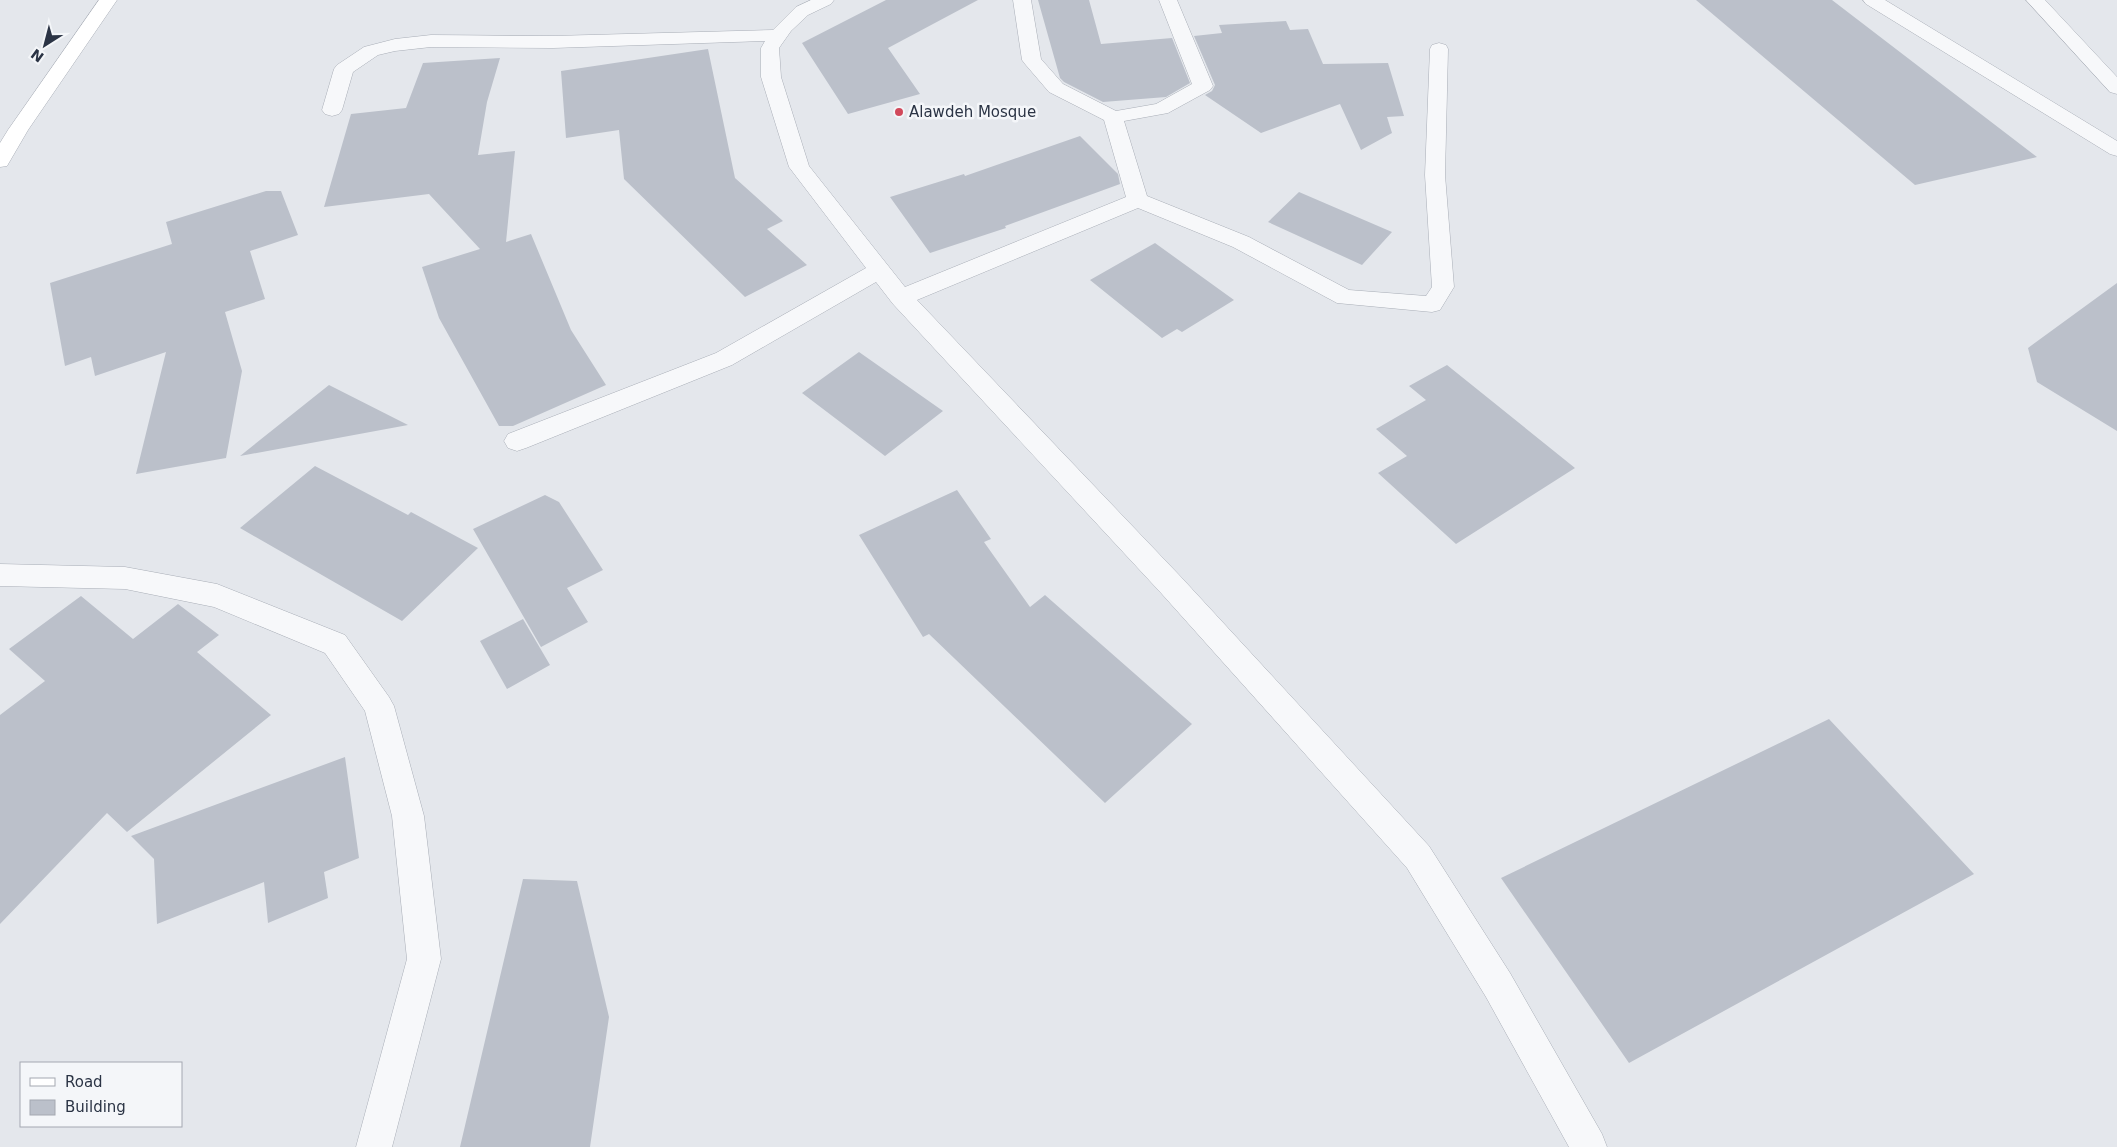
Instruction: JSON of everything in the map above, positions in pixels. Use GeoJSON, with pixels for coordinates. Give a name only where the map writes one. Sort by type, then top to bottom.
{"type":"FeatureCollection","features":[{"type":"Feature","properties":{"kind":"street"},"geometry":{"type":"LineString","coordinates":[[0,161],[18,130],[108,0]]}},
{"type":"Feature","properties":{"kind":"street"},"geometry":{"type":"LineString","coordinates":[[825,0],[802,11],[784,27],[770,48],[771,77],[799,166],[901,298],[1171,585],[1418,857],[1498,985],[1589,1147]]}},
{"type":"Feature","properties":{"kind":"street"},"geometry":{"type":"LineString","coordinates":[[1022,0],[1032,60],[1056,88],[1113,118],[1161,109],[1203,86],[1168,0]]}},
{"type":"Feature","properties":{"kind":"street"},"geometry":{"type":"LineString","coordinates":[[1872,0],[2117,150]]}},
{"type":"Feature","properties":{"kind":"street"},"geometry":{"type":"LineString","coordinates":[[2036,0],[2117,88]]}},
{"type":"Feature","properties":{"kind":"street"},"geometry":{"type":"LineString","coordinates":[[332,110],[344,69],[371,51],[395,45],[431,41],[553,42],[779,35]]}},
{"type":"Feature","properties":{"kind":"street"},"geometry":{"type":"LineString","coordinates":[[901,298],[1138,200],[1241,242],[1345,297],[1432,304],[1444,287],[1435,175],[1439,49]]}},
{"type":"Feature","properties":{"kind":"street"},"geometry":{"type":"LineString","coordinates":[[1113,118],[1138,200]]}},
{"type":"Feature","properties":{"kind":"street"},"geometry":{"type":"LineString","coordinates":[[518,441],[724,359],[880,270]]}},
{"type":"Feature","properties":{"kind":"street"},"geometry":{"type":"LineString","coordinates":[[0,575],[125,578],[217,596],[335,644],[379,706],[408,816],[424,959],[374,1147]]}},
{"type":"Feature","properties":{"kind":"building"},"geometry":{"type":"Polygon","coordinates":[[[886,0],[978,0],[888,48],[920,94],[848,114],[802,43],[886,0]]]}},
{"type":"Feature","properties":{"kind":"building"},"geometry":{"type":"Polygon","coordinates":[[[1038,0],[1089,0],[1101,44],[1172,38],[1190,83],[1166,97],[1103,102],[1064,82],[1060,78],[1038,0]]]}},
{"type":"Feature","properties":{"kind":"building"},"geometry":{"type":"Polygon","coordinates":[[[1696,0],[1832,0],[2037,157],[1915,185],[1696,0]]]}},
{"type":"Feature","properties":{"kind":"building"},"geometry":{"type":"Polygon","coordinates":[[[1286,21],[1290,30],[1308,29],[1323,64],[1388,63],[1404,116],[1387,117],[1392,133],[1361,150],[1340,104],[1261,133],[1205,95],[1212,91],[1215,85],[1194,36],[1222,33],[1219,25],[1286,21]]]}},
{"type":"Feature","properties":{"kind":"building"},"geometry":{"type":"Polygon","coordinates":[[[708,49],[735,178],[783,221],[767,229],[807,265],[745,297],[624,179],[619,130],[566,138],[561,71],[708,49]]]}},
{"type":"Feature","properties":{"kind":"building"},"geometry":{"type":"Polygon","coordinates":[[[500,58],[487,102],[478,155],[515,151],[506,242],[531,234],[571,330],[606,385],[513,426],[499,426],[439,318],[422,267],[480,249],[429,194],[324,207],[351,114],[406,108],[423,63],[500,58]]]}},
{"type":"Feature","properties":{"kind":"building"},"geometry":{"type":"Polygon","coordinates":[[[1080,136],[1118,174],[1120,184],[1005,226],[1006,228],[930,253],[890,197],[964,174],[965,176],[1080,136]]]}},
{"type":"Feature","properties":{"kind":"building"},"geometry":{"type":"Polygon","coordinates":[[[266,191],[281,191],[298,235],[250,251],[265,299],[225,312],[242,371],[226,458],[136,474],[166,352],[95,376],[91,357],[65,366],[50,283],[172,244],[166,222],[266,191]]]}},
{"type":"Feature","properties":{"kind":"building"},"geometry":{"type":"Polygon","coordinates":[[[1299,192],[1392,232],[1362,265],[1268,222],[1299,192]]]}},
{"type":"Feature","properties":{"kind":"building"},"geometry":{"type":"Polygon","coordinates":[[[1155,243],[1234,300],[1182,332],[1177,329],[1162,338],[1090,280],[1155,243]]]}},
{"type":"Feature","properties":{"kind":"building"},"geometry":{"type":"Polygon","coordinates":[[[2117,283],[2117,431],[2037,382],[2028,348],[2117,283]]]}},
{"type":"Feature","properties":{"kind":"building"},"geometry":{"type":"Polygon","coordinates":[[[859,352],[943,411],[885,456],[802,393],[859,352]]]}},
{"type":"Feature","properties":{"kind":"building"},"geometry":{"type":"Polygon","coordinates":[[[1447,365],[1575,468],[1456,544],[1378,473],[1407,456],[1376,429],[1426,400],[1409,386],[1447,365]]]}},
{"type":"Feature","properties":{"kind":"building"},"geometry":{"type":"Polygon","coordinates":[[[329,385],[408,425],[240,456],[329,385]]]}},
{"type":"Feature","properties":{"kind":"building"},"geometry":{"type":"Polygon","coordinates":[[[315,466],[408,515],[411,512],[478,548],[402,621],[240,528],[315,466]]]}},
{"type":"Feature","properties":{"kind":"building"},"geometry":{"type":"Polygon","coordinates":[[[957,490],[991,539],[984,542],[1030,607],[1045,595],[1192,724],[1105,803],[929,634],[923,637],[859,535],[957,490]]]}},
{"type":"Feature","properties":{"kind":"building"},"geometry":{"type":"Polygon","coordinates":[[[545,495],[559,502],[603,570],[567,588],[588,622],[541,647],[473,529],[545,495]]]}},
{"type":"Feature","properties":{"kind":"building"},"geometry":{"type":"Polygon","coordinates":[[[81,596],[133,639],[178,604],[219,635],[197,652],[271,715],[127,832],[107,813],[0,924],[0,715],[45,681],[9,649],[81,596]]]}},
{"type":"Feature","properties":{"kind":"building"},"geometry":{"type":"Polygon","coordinates":[[[523,619],[550,665],[507,689],[480,641],[523,619]]]}},
{"type":"Feature","properties":{"kind":"building"},"geometry":{"type":"Polygon","coordinates":[[[1829,719],[1974,874],[1629,1063],[1501,878],[1829,719]]]}},
{"type":"Feature","properties":{"kind":"building"},"geometry":{"type":"Polygon","coordinates":[[[345,757],[359,858],[324,872],[328,898],[268,923],[264,882],[157,924],[154,859],[131,836],[345,757]]]}},
{"type":"Feature","properties":{"kind":"building"},"geometry":{"type":"Polygon","coordinates":[[[523,879],[577,881],[609,1017],[590,1147],[460,1147],[523,879]]]}},
{"type":"Feature","properties":{"kind":"place","name":"Alawdeh Mosque"},"geometry":{"type":"Point","coordinates":[899,112]}}]}
